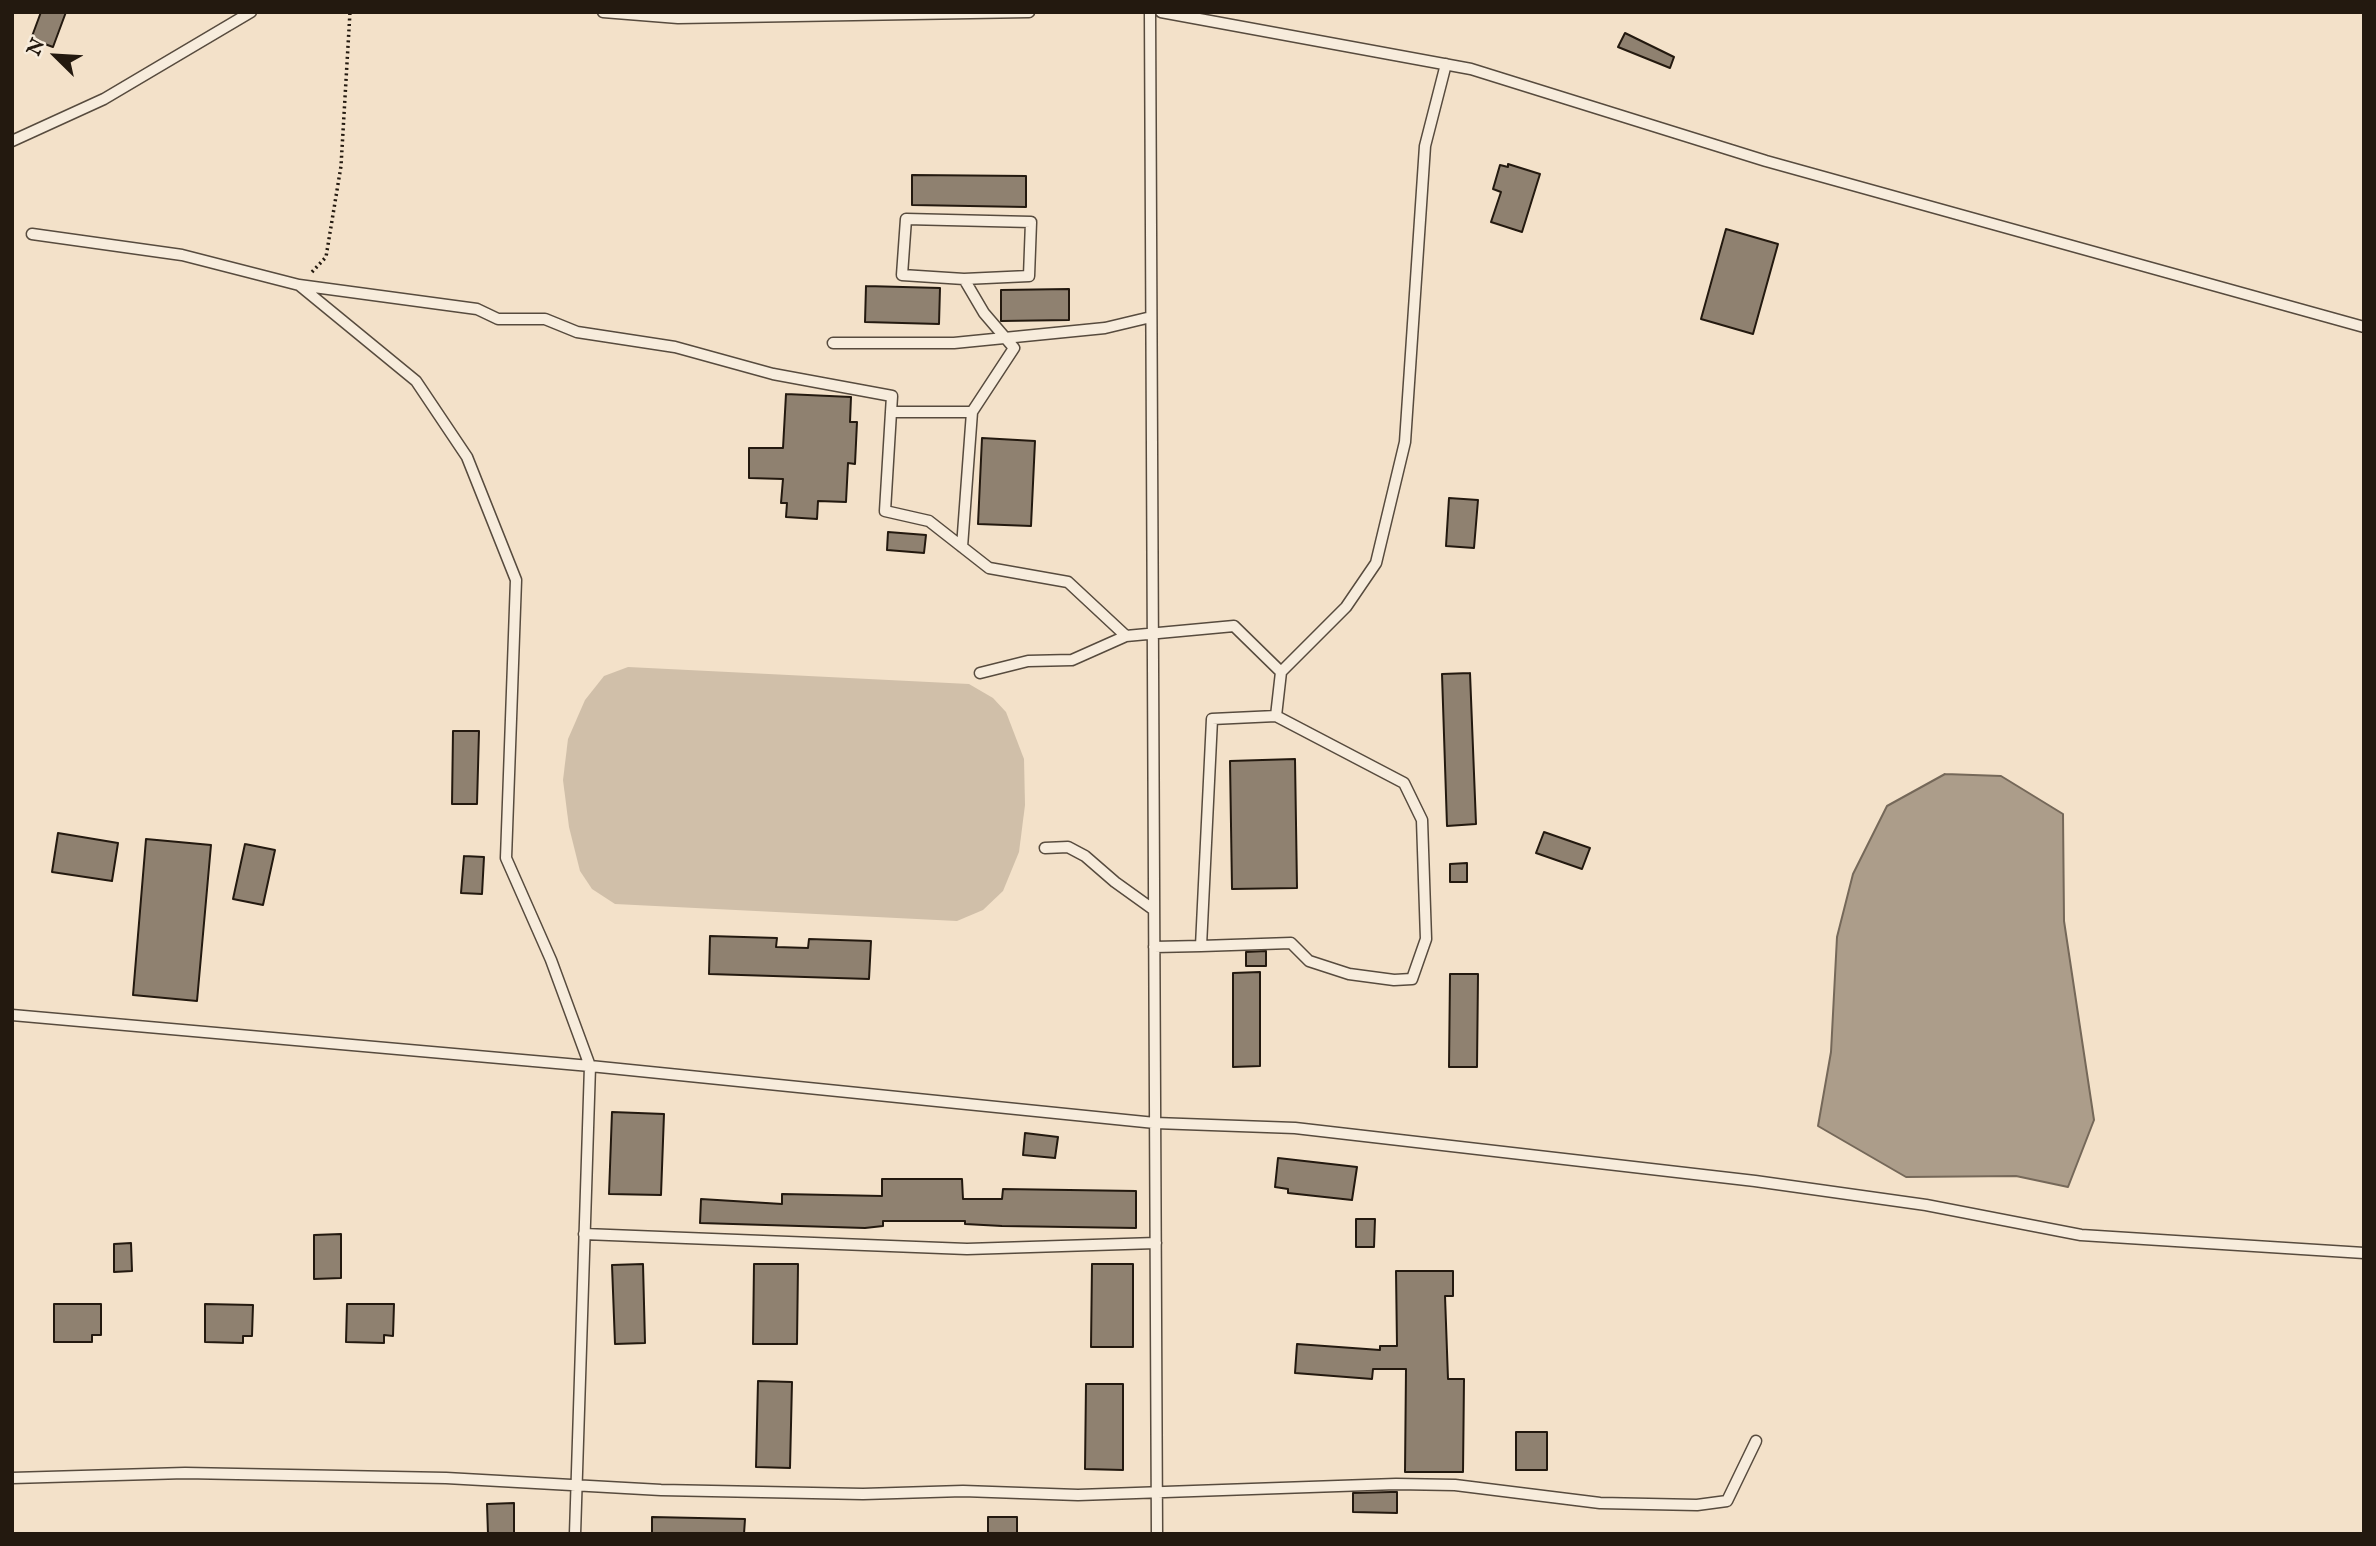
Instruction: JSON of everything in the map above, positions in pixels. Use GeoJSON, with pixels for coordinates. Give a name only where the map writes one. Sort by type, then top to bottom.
{"type":"FeatureCollection","features":[{"type":"Feature","properties":{"kind":"lane"},"geometry":{"type":"LineString","coordinates":[[12,141],[104,99],[251,12]]}},
{"type":"Feature","properties":{"kind":"lane"},"geometry":{"type":"LineString","coordinates":[[603,12],[678,18],[1029,12]]}},
{"type":"Feature","properties":{"kind":"lane"},"geometry":{"type":"LineString","coordinates":[[1150,12],[1157,1534]]}},
{"type":"Feature","properties":{"kind":"lane"},"geometry":{"type":"LineString","coordinates":[[1161,12],[1471,69],[1766,161],[2364,327]]}},
{"type":"Feature","properties":{"kind":"lane"},"geometry":{"type":"LineString","coordinates":[[1276,716],[1281,672],[1346,607],[1377,563],[1405,442],[1425,146],[1446,64]]}},
{"type":"Feature","properties":{"kind":"lane"},"geometry":{"type":"LineString","coordinates":[[906,219],[1031,222],[1029,276],[964,279],[902,275],[906,219]]}},
{"type":"Feature","properties":{"kind":"lane"},"geometry":{"type":"LineString","coordinates":[[32,234],[182,255],[299,285],[477,309],[498,319],[545,319],[577,332],[675,347],[773,374],[892,396],[885,511],[929,521],[989,568],[1068,582],[1126,636]]}},
{"type":"Feature","properties":{"kind":"lane"},"geometry":{"type":"LineString","coordinates":[[962,547],[972,411],[1014,348],[984,313],[964,279]]}},
{"type":"Feature","properties":{"kind":"lane"},"geometry":{"type":"LineString","coordinates":[[299,285],[416,382],[467,457],[516,580],[506,858],[551,960],[590,1066],[575,1534]]}},
{"type":"Feature","properties":{"kind":"lane"},"geometry":{"type":"LineString","coordinates":[[833,343],[954,343],[1105,328],[1152,317]]}},
{"type":"Feature","properties":{"kind":"lane"},"geometry":{"type":"LineString","coordinates":[[891,412],[972,411]]}},
{"type":"Feature","properties":{"kind":"lane"},"geometry":{"type":"LineString","coordinates":[[980,673],[1028,661],[1072,660],[1126,636],[1234,626],[1281,672]]}},
{"type":"Feature","properties":{"kind":"lane"},"geometry":{"type":"LineString","coordinates":[[1154,947],[1201,946],[1291,943],[1309,961],[1349,974],[1394,980],[1412,979],[1426,939],[1422,820],[1404,783],[1276,716],[1212,719],[1201,946]]}},
{"type":"Feature","properties":{"kind":"lane"},"geometry":{"type":"LineString","coordinates":[[1045,848],[1068,847],[1085,856],[1154,910]]}},
{"type":"Feature","properties":{"kind":"lane"},"geometry":{"type":"LineString","coordinates":[[12,1016],[590,1066],[1155,1123],[1295,1128],[1755,1181],[1926,1205],[2081,1235],[2364,1253]]}},
{"type":"Feature","properties":{"kind":"lane"},"geometry":{"type":"LineString","coordinates":[[584,1234],[967,1249],[1156,1243]]}},
{"type":"Feature","properties":{"kind":"lane"},"geometry":{"type":"LineString","coordinates":[[12,1478],[185,1473],[576,1484],[771,1493],[963,1491],[1078,1495],[1396,1484],[1455,1485],[1600,1503],[1697,1505],[1727,1501],[1756,1441]]}},
{"type":"Feature","properties":{"kind":"path"},"geometry":{"type":"LineString","coordinates":[[299,285],[326,257],[341,166],[350,12]]}},
{"type":"Feature","properties":{"kind":"shaded area"},"geometry":{"type":"Polygon","coordinates":[[[628,667],[969,684],[993,698],[1006,712],[1024,759],[1025,805],[1019,852],[1003,891],[983,910],[957,921],[615,904],[592,889],[580,871],[569,827],[563,780],[568,739],[585,700],[604,676],[628,667]]]}},
{"type":"Feature","properties":{"kind":"shaded area"},"geometry":{"type":"Polygon","coordinates":[[[1945,774],[2001,776],[2063,814],[2064,921],[2094,1120],[2068,1187],[2016,1176],[1906,1177],[1818,1126],[1831,1052],[1837,937],[1853,874],[1887,806],[1945,774]]]}},
{"type":"Feature","properties":{"kind":"building"},"geometry":{"type":"Polygon","coordinates":[[[41,12],[66,12],[53,47],[31,39],[41,12]]]}},
{"type":"Feature","properties":{"kind":"building"},"geometry":{"type":"Polygon","coordinates":[[[1625,33],[1674,57],[1670,68],[1618,47],[1625,33]]]}},
{"type":"Feature","properties":{"kind":"building"},"geometry":{"type":"Polygon","coordinates":[[[1508,164],[1540,174],[1522,232],[1491,222],[1501,192],[1493,189],[1500,165],[1508,167],[1508,164]]]}},
{"type":"Feature","properties":{"kind":"building"},"geometry":{"type":"Polygon","coordinates":[[[912,175],[1026,176],[1026,207],[912,205],[912,175]]]}},
{"type":"Feature","properties":{"kind":"building"},"geometry":{"type":"Polygon","coordinates":[[[1726,229],[1778,244],[1753,334],[1701,319],[1726,229]]]}},
{"type":"Feature","properties":{"kind":"building"},"geometry":{"type":"Polygon","coordinates":[[[866,286],[940,288],[939,324],[865,322],[866,286]]]}},
{"type":"Feature","properties":{"kind":"building"},"geometry":{"type":"Polygon","coordinates":[[[1069,289],[1069,320],[1001,321],[1001,290],[1069,289]]]}},
{"type":"Feature","properties":{"kind":"building"},"geometry":{"type":"Polygon","coordinates":[[[786,394],[851,397],[850,422],[857,422],[855,464],[848,463],[846,502],[818,501],[817,519],[786,517],[787,503],[781,503],[783,479],[749,478],[749,448],[783,448],[786,394]]]}},
{"type":"Feature","properties":{"kind":"building"},"geometry":{"type":"Polygon","coordinates":[[[982,438],[1035,441],[1031,526],[978,524],[982,438]]]}},
{"type":"Feature","properties":{"kind":"building"},"geometry":{"type":"Polygon","coordinates":[[[1449,498],[1478,500],[1474,548],[1446,546],[1449,498]]]}},
{"type":"Feature","properties":{"kind":"building"},"geometry":{"type":"Polygon","coordinates":[[[888,532],[926,535],[924,553],[887,550],[888,532]]]}},
{"type":"Feature","properties":{"kind":"building"},"geometry":{"type":"Polygon","coordinates":[[[1470,673],[1476,824],[1447,826],[1442,674],[1470,673]]]}},
{"type":"Feature","properties":{"kind":"building"},"geometry":{"type":"Polygon","coordinates":[[[453,731],[479,731],[477,804],[452,804],[453,731]]]}},
{"type":"Feature","properties":{"kind":"building"},"geometry":{"type":"Polygon","coordinates":[[[1295,759],[1297,888],[1232,889],[1230,761],[1295,759]]]}},
{"type":"Feature","properties":{"kind":"building"},"geometry":{"type":"Polygon","coordinates":[[[1544,832],[1590,848],[1582,869],[1536,853],[1544,832]]]}},
{"type":"Feature","properties":{"kind":"building"},"geometry":{"type":"Polygon","coordinates":[[[58,833],[118,843],[112,881],[52,872],[58,833]]]}},
{"type":"Feature","properties":{"kind":"building"},"geometry":{"type":"Polygon","coordinates":[[[146,839],[211,845],[197,1001],[133,995],[146,839]]]}},
{"type":"Feature","properties":{"kind":"building"},"geometry":{"type":"Polygon","coordinates":[[[245,844],[275,850],[263,905],[233,899],[245,844]]]}},
{"type":"Feature","properties":{"kind":"building"},"geometry":{"type":"Polygon","coordinates":[[[464,856],[484,857],[482,894],[461,893],[464,856]]]}},
{"type":"Feature","properties":{"kind":"building"},"geometry":{"type":"Polygon","coordinates":[[[1467,863],[1467,882],[1450,882],[1450,864],[1467,863]]]}},
{"type":"Feature","properties":{"kind":"building"},"geometry":{"type":"Polygon","coordinates":[[[710,936],[777,938],[776,947],[808,948],[809,939],[871,941],[869,979],[709,974],[710,936]]]}},
{"type":"Feature","properties":{"kind":"building"},"geometry":{"type":"Polygon","coordinates":[[[1266,951],[1266,966],[1246,966],[1246,952],[1266,951]]]}},
{"type":"Feature","properties":{"kind":"building"},"geometry":{"type":"Polygon","coordinates":[[[1260,972],[1260,1066],[1233,1067],[1233,973],[1260,972]]]}},
{"type":"Feature","properties":{"kind":"building"},"geometry":{"type":"Polygon","coordinates":[[[1450,974],[1478,974],[1477,1067],[1449,1067],[1450,974]]]}},
{"type":"Feature","properties":{"kind":"building"},"geometry":{"type":"Polygon","coordinates":[[[612,1112],[664,1114],[661,1195],[609,1194],[612,1112]]]}},
{"type":"Feature","properties":{"kind":"building"},"geometry":{"type":"Polygon","coordinates":[[[1025,1133],[1058,1137],[1055,1158],[1023,1155],[1025,1133]]]}},
{"type":"Feature","properties":{"kind":"building"},"geometry":{"type":"Polygon","coordinates":[[[1278,1158],[1357,1167],[1352,1200],[1288,1193],[1288,1189],[1275,1187],[1278,1158]]]}},
{"type":"Feature","properties":{"kind":"building"},"geometry":{"type":"Polygon","coordinates":[[[882,1179],[962,1179],[963,1199],[1002,1199],[1003,1189],[1136,1191],[1136,1228],[1002,1226],[965,1224],[965,1221],[883,1221],[883,1226],[865,1228],[700,1223],[701,1199],[782,1204],[782,1194],[882,1196],[882,1179]]]}},
{"type":"Feature","properties":{"kind":"building"},"geometry":{"type":"Polygon","coordinates":[[[1356,1219],[1375,1219],[1374,1247],[1356,1247],[1356,1219]]]}},
{"type":"Feature","properties":{"kind":"building"},"geometry":{"type":"Polygon","coordinates":[[[341,1234],[341,1278],[314,1279],[314,1235],[341,1234]]]}},
{"type":"Feature","properties":{"kind":"building"},"geometry":{"type":"Polygon","coordinates":[[[131,1243],[132,1271],[114,1272],[114,1244],[131,1243]]]}},
{"type":"Feature","properties":{"kind":"building"},"geometry":{"type":"Polygon","coordinates":[[[643,1264],[645,1343],[615,1344],[612,1265],[643,1264]]]}},
{"type":"Feature","properties":{"kind":"building"},"geometry":{"type":"Polygon","coordinates":[[[754,1264],[798,1264],[797,1344],[753,1344],[754,1264]]]}},
{"type":"Feature","properties":{"kind":"building"},"geometry":{"type":"Polygon","coordinates":[[[1092,1264],[1133,1264],[1133,1347],[1091,1347],[1092,1264]]]}},
{"type":"Feature","properties":{"kind":"building"},"geometry":{"type":"Polygon","coordinates":[[[1396,1271],[1453,1271],[1453,1296],[1445,1296],[1448,1379],[1464,1379],[1463,1472],[1405,1472],[1406,1369],[1373,1369],[1372,1379],[1295,1373],[1297,1344],[1380,1350],[1380,1346],[1397,1346],[1396,1271]]]}},
{"type":"Feature","properties":{"kind":"building"},"geometry":{"type":"Polygon","coordinates":[[[54,1304],[101,1304],[101,1335],[92,1335],[92,1342],[54,1342],[54,1304]]]}},
{"type":"Feature","properties":{"kind":"building"},"geometry":{"type":"Polygon","coordinates":[[[205,1304],[253,1305],[252,1336],[243,1336],[243,1343],[205,1342],[205,1304]]]}},
{"type":"Feature","properties":{"kind":"building"},"geometry":{"type":"Polygon","coordinates":[[[347,1304],[394,1304],[393,1336],[384,1335],[384,1343],[346,1342],[347,1304]]]}},
{"type":"Feature","properties":{"kind":"building"},"geometry":{"type":"Polygon","coordinates":[[[758,1381],[792,1382],[790,1468],[756,1467],[758,1381]]]}},
{"type":"Feature","properties":{"kind":"building"},"geometry":{"type":"Polygon","coordinates":[[[1086,1384],[1123,1384],[1123,1470],[1085,1469],[1086,1384]]]}},
{"type":"Feature","properties":{"kind":"building"},"geometry":{"type":"Polygon","coordinates":[[[1516,1432],[1547,1432],[1547,1470],[1516,1470],[1516,1432]]]}},
{"type":"Feature","properties":{"kind":"building"},"geometry":{"type":"Polygon","coordinates":[[[1397,1492],[1397,1513],[1353,1512],[1353,1493],[1397,1492]]]}},
{"type":"Feature","properties":{"kind":"building"},"geometry":{"type":"Polygon","coordinates":[[[514,1503],[514,1534],[488,1534],[487,1504],[514,1503]]]}},
{"type":"Feature","properties":{"kind":"building"},"geometry":{"type":"Polygon","coordinates":[[[652,1517],[745,1519],[744,1534],[652,1534],[652,1517]]]}},
{"type":"Feature","properties":{"kind":"building"},"geometry":{"type":"Polygon","coordinates":[[[988,1517],[1017,1517],[1017,1534],[988,1534],[988,1517]]]}}]}
